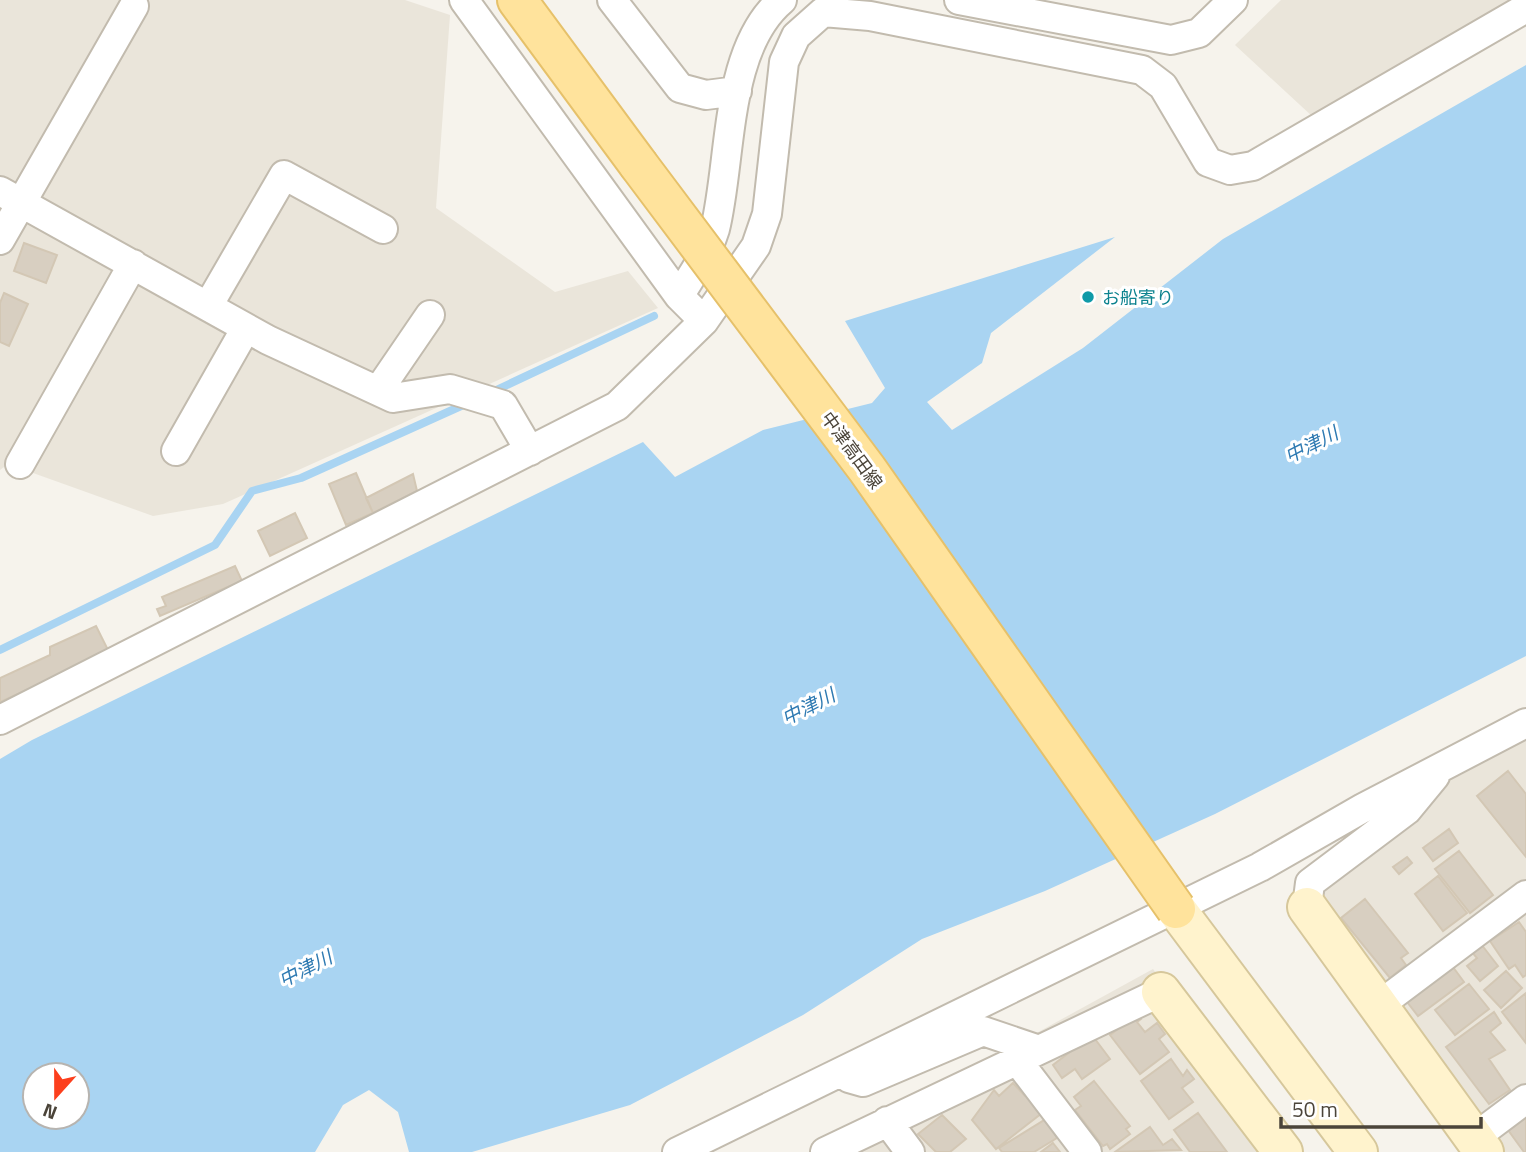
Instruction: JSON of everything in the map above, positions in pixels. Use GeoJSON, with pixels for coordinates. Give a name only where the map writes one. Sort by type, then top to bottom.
{"type":"FeatureCollection","features":[{"type":"Feature","properties":{"kind":"main road","name":"中津高田線"},"geometry":{"type":"LineString","coordinates":[[517,0],[867,470],[1176,909]]}},
{"type":"Feature","properties":{"kind":"street"},"geometry":{"type":"LineString","coordinates":[[464,0],[679,296],[704,321]]}},
{"type":"Feature","properties":{"kind":"street"},"geometry":{"type":"LineString","coordinates":[[612,0],[680,88],[706,95],[737,91]]}},
{"type":"Feature","properties":{"kind":"street"},"geometry":{"type":"LineString","coordinates":[[679,296],[714,231],[737,91],[760,25],[782,0]]}},
{"type":"Feature","properties":{"kind":"street"},"geometry":{"type":"LineString","coordinates":[[959,0],[1171,40],[1199,33],[1233,0]]}},
{"type":"Feature","properties":{"kind":"street"},"geometry":{"type":"LineString","coordinates":[[0,240],[11,197],[134,6]]}},
{"type":"Feature","properties":{"kind":"street"},"geometry":{"type":"LineString","coordinates":[[0,720],[618,406],[704,321],[755,246],[764,226],[784,62],[796,36],[823,12],[870,16],[1142,70],[1163,86],[1208,162],[1239,170],[1253,166],[1526,9]]}},
{"type":"Feature","properties":{"kind":"street"},"geometry":{"type":"LineString","coordinates":[[208,306],[284,175],[383,229]]}},
{"type":"Feature","properties":{"kind":"street"},"geometry":{"type":"LineString","coordinates":[[11,197],[246,328],[393,398],[450,389],[503,405],[530,451]]}},
{"type":"Feature","properties":{"kind":"street"},"geometry":{"type":"LineString","coordinates":[[20,464],[133,264]]}},
{"type":"Feature","properties":{"kind":"street"},"geometry":{"type":"LineString","coordinates":[[377,391],[430,315]]}},
{"type":"Feature","properties":{"kind":"street"},"geometry":{"type":"LineString","coordinates":[[176,451],[246,328]]}},
{"type":"Feature","properties":{"kind":"street"},"geometry":{"type":"LineString","coordinates":[[677,1152],[1260,867],[1363,808],[1526,723]]}},
{"type":"Feature","properties":{"kind":"street"},"geometry":{"type":"LineString","coordinates":[[1441,768],[1407,810],[1310,883],[1307,907],[1479,1145],[1526,1099]]}},
{"type":"Feature","properties":{"kind":"street"},"geometry":{"type":"LineString","coordinates":[[1378,1006],[1526,895]]}},
{"type":"Feature","properties":{"kind":"street"},"geometry":{"type":"LineString","coordinates":[[1176,909],[1359,1152]]}},
{"type":"Feature","properties":{"kind":"street"},"geometry":{"type":"LineString","coordinates":[[825,1152],[1161,992],[1283,1152]]}},
{"type":"Feature","properties":{"kind":"street"},"geometry":{"type":"LineString","coordinates":[[837,1074],[863,1082],[984,1031],[1028,1055],[1087,1152]]}},
{"type":"Feature","properties":{"kind":"street"},"geometry":{"type":"LineString","coordinates":[[887,1121],[910,1152]]}},
{"type":"Feature","properties":{"kind":"shaded area"},"geometry":{"type":"Polygon","coordinates":[[[0,0],[405,0],[450,15],[436,208],[555,292],[628,271],[658,308],[223,504],[153,516],[8,464],[0,470],[0,0]]]}},
{"type":"Feature","properties":{"kind":"shaded area"},"geometry":{"type":"Polygon","coordinates":[[[1281,0],[1509,0],[1464,30],[1313,117],[1235,45],[1281,0]]]}},
{"type":"Feature","properties":{"kind":"shaded area"},"geometry":{"type":"Polygon","coordinates":[[[1526,724],[1526,1152],[1492,1152],[1303,896],[1435,782],[1526,724]]]}},
{"type":"Feature","properties":{"kind":"shaded area"},"geometry":{"type":"Polygon","coordinates":[[[1153,969],[1290,1152],[820,1152],[1153,969]]]}},
{"type":"Feature","properties":{"kind":"water","name":"中津川"},"geometry":{"type":"Polygon","coordinates":[[[1526,65],[1526,656],[1215,814],[1045,891],[922,939],[803,1015],[630,1105],[472,1152],[409,1152],[398,1112],[369,1090],[343,1105],[315,1152],[0,1152],[0,759],[32,740],[643,442],[675,477],[763,430],[872,403],[885,388],[845,321],[1115,237],[991,333],[982,363],[927,402],[952,430],[1083,348],[1223,239],[1526,65]]]}},
{"type":"Feature","properties":{"kind":"building"},"geometry":{"type":"Polygon","coordinates":[[[24,243],[57,255],[46,283],[14,271],[24,243]]]}},
{"type":"Feature","properties":{"kind":"building"},"geometry":{"type":"Polygon","coordinates":[[[4,293],[28,304],[9,346],[0,342],[0,303],[4,293]]]}},
{"type":"Feature","properties":{"kind":"building"},"geometry":{"type":"Polygon","coordinates":[[[356,473],[373,513],[346,525],[329,484],[356,473]]]}},
{"type":"Feature","properties":{"kind":"building"},"geometry":{"type":"Polygon","coordinates":[[[413,474],[417,491],[373,513],[366,498],[413,474]]]}},
{"type":"Feature","properties":{"kind":"building"},"geometry":{"type":"Polygon","coordinates":[[[295,513],[307,538],[270,556],[258,531],[295,513]]]}},
{"type":"Feature","properties":{"kind":"building"},"geometry":{"type":"Polygon","coordinates":[[[235,566],[242,581],[160,616],[157,609],[166,606],[162,597],[235,566]]]}},
{"type":"Feature","properties":{"kind":"building"},"geometry":{"type":"Polygon","coordinates":[[[96,626],[109,652],[0,702],[0,678],[50,655],[50,647],[96,626]]]}},
{"type":"Feature","properties":{"kind":"building"},"geometry":{"type":"Polygon","coordinates":[[[1508,771],[1526,794],[1526,857],[1477,796],[1508,771]]]}},
{"type":"Feature","properties":{"kind":"building"},"geometry":{"type":"Polygon","coordinates":[[[1449,829],[1458,843],[1433,861],[1423,848],[1449,829]]]}},
{"type":"Feature","properties":{"kind":"building"},"geometry":{"type":"Polygon","coordinates":[[[1459,851],[1493,895],[1470,913],[1435,869],[1459,851]]]}},
{"type":"Feature","properties":{"kind":"building"},"geometry":{"type":"Polygon","coordinates":[[[1407,857],[1412,863],[1399,874],[1393,867],[1407,857]]]}},
{"type":"Feature","properties":{"kind":"building"},"geometry":{"type":"Polygon","coordinates":[[[1438,876],[1467,913],[1443,931],[1415,894],[1438,876]]]}},
{"type":"Feature","properties":{"kind":"building"},"geometry":{"type":"Polygon","coordinates":[[[1365,899],[1408,953],[1401,958],[1406,965],[1390,978],[1341,918],[1365,899]]]}},
{"type":"Feature","properties":{"kind":"building"},"geometry":{"type":"Polygon","coordinates":[[[1519,922],[1526,932],[1526,975],[1523,977],[1515,965],[1509,969],[1490,941],[1519,922]]]}},
{"type":"Feature","properties":{"kind":"building"},"geometry":{"type":"Polygon","coordinates":[[[1481,944],[1498,966],[1480,981],[1467,966],[1477,958],[1471,951],[1481,944]]]}},
{"type":"Feature","properties":{"kind":"building"},"geometry":{"type":"Polygon","coordinates":[[[1450,963],[1464,982],[1418,1016],[1404,998],[1450,963]]]}},
{"type":"Feature","properties":{"kind":"building"},"geometry":{"type":"Polygon","coordinates":[[[1506,971],[1522,988],[1501,1008],[1484,990],[1506,971]]]}},
{"type":"Feature","properties":{"kind":"building"},"geometry":{"type":"Polygon","coordinates":[[[1469,984],[1489,1009],[1455,1035],[1435,1010],[1469,984]]]}},
{"type":"Feature","properties":{"kind":"building"},"geometry":{"type":"Polygon","coordinates":[[[1526,993],[1526,1043],[1502,1012],[1526,993]]]}},
{"type":"Feature","properties":{"kind":"building"},"geometry":{"type":"Polygon","coordinates":[[[1494,1012],[1501,1023],[1490,1032],[1505,1050],[1489,1059],[1510,1090],[1489,1104],[1446,1047],[1494,1012]]]}},
{"type":"Feature","properties":{"kind":"building"},"geometry":{"type":"Polygon","coordinates":[[[1138,1014],[1141,1019],[1137,1022],[1145,1032],[1157,1023],[1165,1034],[1159,1039],[1169,1052],[1140,1074],[1110,1035],[1138,1014]]]}},
{"type":"Feature","properties":{"kind":"building"},"geometry":{"type":"Polygon","coordinates":[[[1092,1035],[1110,1059],[1082,1079],[1075,1069],[1062,1078],[1053,1065],[1092,1035]]]}},
{"type":"Feature","properties":{"kind":"building"},"geometry":{"type":"Polygon","coordinates":[[[1171,1059],[1183,1076],[1187,1070],[1194,1079],[1182,1088],[1193,1102],[1169,1119],[1141,1081],[1171,1059]]]}},
{"type":"Feature","properties":{"kind":"building"},"geometry":{"type":"Polygon","coordinates":[[[1094,1081],[1130,1126],[1126,1129],[1130,1134],[1110,1149],[1107,1144],[1103,1146],[1075,1110],[1081,1106],[1074,1097],[1094,1081]]]}},
{"type":"Feature","properties":{"kind":"building"},"geometry":{"type":"Polygon","coordinates":[[[1013,1083],[1025,1096],[1029,1095],[1042,1113],[996,1149],[972,1120],[994,1090],[999,1096],[1013,1083]]]}},
{"type":"Feature","properties":{"kind":"building"},"geometry":{"type":"Polygon","coordinates":[[[1198,1113],[1227,1152],[1190,1152],[1174,1130],[1198,1113]]]}},
{"type":"Feature","properties":{"kind":"building"},"geometry":{"type":"Polygon","coordinates":[[[942,1115],[966,1139],[950,1152],[936,1152],[918,1134],[942,1115]]]}},
{"type":"Feature","properties":{"kind":"building"},"geometry":{"type":"Polygon","coordinates":[[[1526,1117],[1526,1152],[1524,1152],[1508,1130],[1526,1117]]]}},
{"type":"Feature","properties":{"kind":"building"},"geometry":{"type":"Polygon","coordinates":[[[1046,1119],[1057,1138],[1034,1152],[1002,1152],[999,1148],[1046,1119]]]}},
{"type":"Feature","properties":{"kind":"building"},"geometry":{"type":"Polygon","coordinates":[[[1150,1127],[1163,1145],[1172,1139],[1181,1150],[1115,1152],[1150,1127]]]}},
{"type":"Feature","properties":{"kind":"building"},"geometry":{"type":"Polygon","coordinates":[[[1053,1143],[1060,1152],[1041,1152],[1053,1143]]]}},
{"type":"Feature","properties":{"kind":"waterway"},"geometry":{"type":"LineString","coordinates":[[492,392],[654,316]]}},
{"type":"Feature","properties":{"kind":"waterway"},"geometry":{"type":"LineString","coordinates":[[0,650],[215,545],[252,491],[301,478],[470,402]]}},
{"type":"Feature","properties":{"kind":"place","name":"お船寄り"},"geometry":{"type":"Point","coordinates":[1088,297]}}]}
